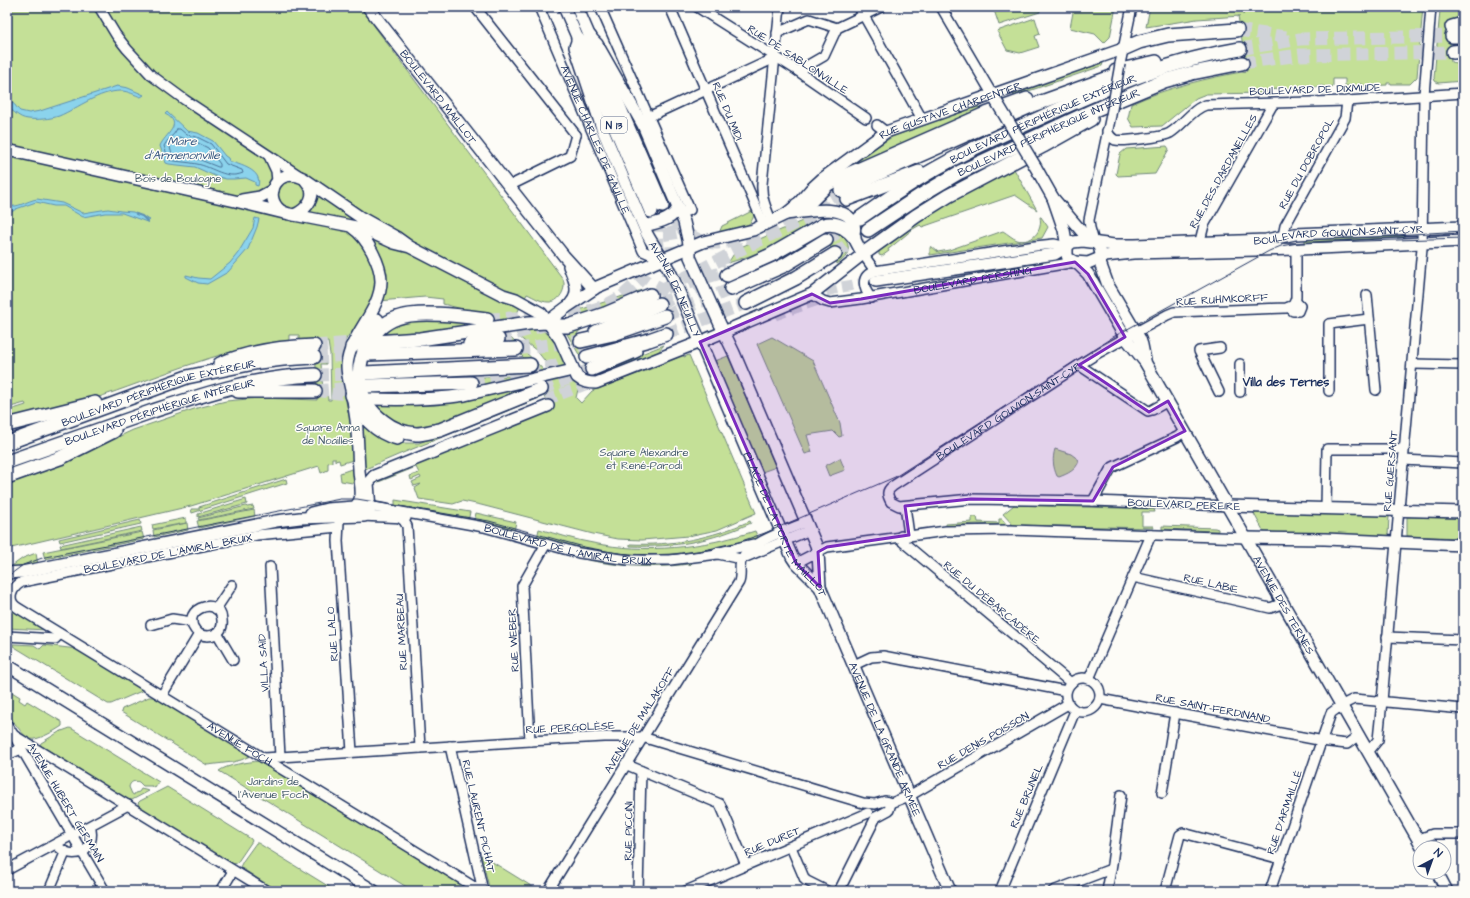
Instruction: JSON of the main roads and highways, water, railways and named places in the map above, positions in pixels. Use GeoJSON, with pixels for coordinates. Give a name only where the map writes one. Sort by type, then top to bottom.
{"type":"FeatureCollection","features":[{"type":"Feature","properties":{"kind":"highway"},"geometry":{"type":"LineString","coordinates":[[1123,49],[1140,42],[1168,35],[1237,30]]}},
{"type":"Feature","properties":{"kind":"highway","name":"N 13"},"geometry":{"type":"LineString","coordinates":[[584,38],[591,46],[649,175],[671,210]]}},
{"type":"Feature","properties":{"kind":"highway","name":"N 13"},"geometry":{"type":"LineString","coordinates":[[584,38],[671,210]]}},
{"type":"Feature","properties":{"kind":"highway","name":"BOULEVARD PÉRIPHÉRIQUE EXTÉRIEUR"},"geometry":{"type":"LineString","coordinates":[[860,218],[909,184],[943,164],[1102,90],[1171,65],[1240,49]]}},
{"type":"Feature","properties":{"kind":"highway"},"geometry":{"type":"LineString","coordinates":[[943,164],[897,180],[844,194],[1033,105],[1066,92],[1194,51],[1222,52]]}},
{"type":"Feature","properties":{"kind":"highway"},"geometry":{"type":"LineString","coordinates":[[797,205],[812,200],[828,184],[835,180],[982,115],[1096,76],[1156,62]]}},
{"type":"Feature","properties":{"kind":"highway","name":"BOULEVARD PÉRIPHÉRIQUE INTÉRIEUR"},"geometry":{"type":"LineString","coordinates":[[868,230],[921,195],[960,172],[1092,111],[1164,81],[1192,73],[1242,63]]}},
{"type":"Feature","properties":{"kind":"highway"},"geometry":{"type":"LineString","coordinates":[[863,254],[916,216],[948,196],[1043,146],[1139,91]]}},
{"type":"Feature","properties":{"kind":"highway"},"geometry":{"type":"LineString","coordinates":[[727,273],[783,249],[823,225],[839,225],[854,237]]}},
{"type":"Feature","properties":{"kind":"highway"},"geometry":{"type":"LineString","coordinates":[[731,289],[785,265],[826,240]]}},
{"type":"Feature","properties":{"kind":"highway"},"geometry":{"type":"LineString","coordinates":[[746,303],[796,278],[835,254]]}},
{"type":"Feature","properties":{"kind":"highway"},"geometry":{"type":"LineString","coordinates":[[375,342],[420,339],[521,324],[547,322],[560,326],[569,326],[655,300],[581,341],[612,334],[665,316]]}},
{"type":"Feature","properties":{"kind":"highway"},"geometry":{"type":"LineString","coordinates":[[352,347],[374,322],[384,314],[399,308],[414,306],[426,307],[487,319]]}},
{"type":"Feature","properties":{"kind":"highway"},"geometry":{"type":"LineString","coordinates":[[440,430],[423,433],[408,433],[391,427],[378,418],[369,409],[361,392],[358,378],[362,357],[372,336],[386,323],[395,318],[417,314],[474,317]]}},
{"type":"Feature","properties":{"kind":"highway"},"geometry":{"type":"LineString","coordinates":[[589,363],[636,351],[649,340],[666,334]]}},
{"type":"Feature","properties":{"kind":"highway"},"geometry":{"type":"LineString","coordinates":[[426,352],[498,339]]}},
{"type":"Feature","properties":{"kind":"highway"},"geometry":{"type":"LineString","coordinates":[[368,354],[516,349]]}},
{"type":"Feature","properties":{"kind":"highway","name":"BOULEVARD PÉRIPHÉRIQUE EXTÉRIEUR"},"geometry":{"type":"LineString","coordinates":[[7,443],[187,377],[314,352]]}},
{"type":"Feature","properties":{"kind":"highway"},"geometry":{"type":"LineString","coordinates":[[367,386],[530,365]]}},
{"type":"Feature","properties":{"kind":"highway","name":"BOULEVARD PÉRIPHÉRIQUE INTÉRIEUR"},"geometry":{"type":"LineString","coordinates":[[7,462],[159,409],[236,385],[287,376],[315,375]]}},
{"type":"Feature","properties":{"kind":"highway"},"geometry":{"type":"LineString","coordinates":[[367,386],[472,382]]}},
{"type":"Feature","properties":{"kind":"highway"},"geometry":{"type":"LineString","coordinates":[[7,425],[151,389]]}},
{"type":"Feature","properties":{"kind":"highway"},"geometry":{"type":"LineString","coordinates":[[198,396],[214,393],[252,390],[315,391]]}},
{"type":"Feature","properties":{"kind":"highway"},"geometry":{"type":"LineString","coordinates":[[352,395],[358,407],[376,428],[389,436],[402,439],[412,439],[426,436],[543,393]]}},
{"type":"Feature","properties":{"kind":"highway"},"geometry":{"type":"LineString","coordinates":[[7,477],[60,458],[159,409]]}},
{"type":"Feature","properties":{"kind":"main road","name":"BOULEVARD MAILLOT"},"geometry":{"type":"LineString","coordinates":[[368,7],[564,256]]}},
{"type":"Feature","properties":{"kind":"main road","name":"AVENUE CHARLES DE GAULLE"},"geometry":{"type":"LineString","coordinates":[[564,7],[584,38],[597,44],[646,121],[671,210]]}},
{"type":"Feature","properties":{"kind":"main road","name":"AVENUE CHARLES DE GAULLE"},"geometry":{"type":"LineString","coordinates":[[578,7],[584,38]]}},
{"type":"Feature","properties":{"kind":"main road","name":"AVENUE CHARLES DE GAULLE"},"geometry":{"type":"LineString","coordinates":[[584,38],[575,47],[602,128],[649,237]]}},
{"type":"Feature","properties":{"kind":"main road","name":"RUE GUSTAVE CHARPENTIER"},"geometry":{"type":"LineString","coordinates":[[786,214],[797,205],[822,179],[882,128],[922,119],[994,98],[1123,49]]}},
{"type":"Feature","properties":{"kind":"main road"},"geometry":{"type":"LineString","coordinates":[[994,98],[1053,198],[1082,233],[1099,246],[1101,250],[1100,258]]}},
{"type":"Feature","properties":{"kind":"main road"},"geometry":{"type":"LineString","coordinates":[[7,150],[291,215],[366,230],[394,243],[410,248],[504,295],[516,299],[541,313],[547,322],[555,331],[565,348],[572,370],[577,377],[588,382],[596,382],[700,342],[812,294],[863,254],[854,237],[855,229],[852,222],[846,215],[839,211],[828,210],[786,214],[745,233],[711,239],[594,289],[547,322]]}},
{"type":"Feature","properties":{"kind":"main road"},"geometry":{"type":"LineString","coordinates":[[235,201],[260,197],[286,175],[291,174],[304,179],[360,217],[396,237],[410,248]]}},
{"type":"Feature","properties":{"kind":"main road"},"geometry":{"type":"LineString","coordinates":[[275,185],[273,197],[275,204],[280,210],[291,215],[304,210],[310,201],[311,188],[304,179]]}},
{"type":"Feature","properties":{"kind":"main road"},"geometry":{"type":"LineString","coordinates":[[1053,198],[1064,230],[1068,258],[1075,262]]}},
{"type":"Feature","properties":{"kind":"main road"},"geometry":{"type":"LineString","coordinates":[[644,223],[645,225],[648,225],[671,217],[677,211],[671,210]]}},
{"type":"Feature","properties":{"kind":"main road"},"geometry":{"type":"LineString","coordinates":[[671,210],[690,248],[690,257],[724,331]]}},
{"type":"Feature","properties":{"kind":"main road"},"geometry":{"type":"LineString","coordinates":[[347,226],[357,231],[365,239],[374,256],[381,280],[375,303],[358,333],[347,365],[357,430],[361,484],[361,498],[357,511],[366,514],[369,511],[368,483],[374,476],[543,393],[572,370]]}},
{"type":"Feature","properties":{"kind":"main road","name":"BOULEVARD GOUVION-SAINT-CYR"},"geometry":{"type":"LineString","coordinates":[[1213,246],[1266,240],[1295,234],[1463,227]]}},
{"type":"Feature","properties":{"kind":"main road","name":"AVENUE DE NEUILLY"},"geometry":{"type":"LineString","coordinates":[[649,237],[654,248],[664,260],[700,342]]}},
{"type":"Feature","properties":{"kind":"main road","name":"BOULEVARD PERSHING"},"geometry":{"type":"LineString","coordinates":[[1198,246],[1114,254],[1088,263],[1056,260],[876,280],[1055,254],[1073,242],[1083,241],[1114,245],[1213,246]]}},
{"type":"Feature","properties":{"kind":"main road","name":"BOULEVARD GOUVION-SAINT-CYR"},"geometry":{"type":"LineString","coordinates":[[1213,246],[1296,249],[1463,241]]}},
{"type":"Feature","properties":{"kind":"main road"},"geometry":{"type":"LineString","coordinates":[[564,256],[594,289]]}},
{"type":"Feature","properties":{"kind":"main road"},"geometry":{"type":"LineString","coordinates":[[564,256],[573,276],[577,290],[576,296],[567,307]]}},
{"type":"Feature","properties":{"kind":"main road","name":"AVENUE DES TERNES"},"geometry":{"type":"LineString","coordinates":[[1100,258],[1100,263],[1108,285],[1142,345],[1145,362]]}},
{"type":"Feature","properties":{"kind":"main road","name":"AVENUE DES TERNES"},"geometry":{"type":"LineString","coordinates":[[1075,262],[1088,274],[1122,333],[1145,362],[1419,840]]}},
{"type":"Feature","properties":{"kind":"main road","name":"PLACE DE LA PORTE MAILLOT"},"geometry":{"type":"LineString","coordinates":[[724,331],[818,552],[820,587]]}},
{"type":"Feature","properties":{"kind":"main road","name":"PLACE DE LA PORTE MAILLOT"},"geometry":{"type":"LineString","coordinates":[[700,342],[796,563],[820,587]]}},
{"type":"Feature","properties":{"kind":"main road"},"geometry":{"type":"LineString","coordinates":[[367,386],[417,400],[465,395],[543,393]]}},
{"type":"Feature","properties":{"kind":"main road"},"geometry":{"type":"LineString","coordinates":[[361,484],[366,473],[411,454],[543,393]]}},
{"type":"Feature","properties":{"kind":"main road","name":"BOULEVARD PEREIRE"},"geometry":{"type":"LineString","coordinates":[[1228,506],[1463,512]]}},
{"type":"Feature","properties":{"kind":"main road","name":"BOULEVARD DE L'AMIRAL BRUIX"},"geometry":{"type":"LineString","coordinates":[[7,573],[22,572],[291,519],[321,510],[357,511]]}},
{"type":"Feature","properties":{"kind":"main road","name":"BOULEVARD DE L'AMIRAL BRUIX"},"geometry":{"type":"LineString","coordinates":[[291,519],[343,516],[357,511]]}},
{"type":"Feature","properties":{"kind":"main road"},"geometry":{"type":"LineString","coordinates":[[1246,538],[1325,539],[1463,545]]}},
{"type":"Feature","properties":{"kind":"main road","name":"AVENUE DE LA GRANDE ARMÉE"},"geometry":{"type":"LineString","coordinates":[[820,587],[950,891]]}},
{"type":"Feature","properties":{"kind":"main road"},"geometry":{"type":"LineString","coordinates":[[7,665],[374,891]]}},
{"type":"Feature","properties":{"kind":"main road"},"geometry":{"type":"LineString","coordinates":[[1442,880],[1448,891]]}},
{"type":"Feature","properties":{"kind":"water"},"geometry":{"type":"Polygon","coordinates":[[[117,86],[128,88],[144,95],[141,97],[121,91],[113,92],[97,97],[59,116],[44,119],[25,118],[7,108],[7,103],[12,103],[20,111],[29,113],[40,111],[117,86]]]}},
{"type":"Feature","properties":{"kind":"water","name":"Mare d'Armenonville"},"geometry":{"type":"Polygon","coordinates":[[[167,112],[187,131],[198,133],[213,141],[229,161],[244,166],[254,172],[259,180],[258,186],[255,185],[255,182],[246,178],[226,179],[195,167],[166,163],[160,146],[172,130],[173,126],[171,118],[165,114],[167,112]]]}},
{"type":"Feature","properties":{"kind":"water"},"geometry":{"type":"Polygon","coordinates":[[[37,199],[62,203],[83,213],[108,209],[133,212],[150,220],[147,222],[122,213],[105,213],[83,217],[64,206],[54,206],[36,202],[16,209],[7,215],[7,206],[19,205],[37,199]]]}},
{"type":"Feature","properties":{"kind":"water"},"geometry":{"type":"Polygon","coordinates":[[[255,218],[259,219],[248,249],[228,272],[207,284],[198,283],[186,277],[186,275],[210,279],[230,263],[253,228],[255,218]]]}},
{"type":"Feature","properties":{"kind":"waterway"},"geometry":{"type":"LineString","coordinates":[[136,214],[142,216],[148,222]]}},
{"type":"Feature","properties":{"kind":"tunnel"},"geometry":{"type":"LineString","coordinates":[[1237,30],[1286,37]]}},
{"type":"Feature","properties":{"kind":"tunnel"},"geometry":{"type":"LineString","coordinates":[[1240,49],[1300,39],[1452,36]]}},
{"type":"Feature","properties":{"kind":"tunnel"},"geometry":{"type":"LineString","coordinates":[[1242,63],[1300,55],[1453,52]]}},
{"type":"Feature","properties":{"kind":"tunnel"},"geometry":{"type":"LineString","coordinates":[[814,207],[841,190]]}},
{"type":"Feature","properties":{"kind":"tunnel"},"geometry":{"type":"LineString","coordinates":[[665,288],[747,246],[847,199]]}},
{"type":"Feature","properties":{"kind":"tunnel"},"geometry":{"type":"LineString","coordinates":[[670,203],[676,219],[682,228],[699,240],[718,243],[729,242],[758,233]]}},
{"type":"Feature","properties":{"kind":"tunnel"},"geometry":{"type":"LineString","coordinates":[[646,309],[656,296],[668,275],[672,259],[671,240],[662,206]]}},
{"type":"Feature","properties":{"kind":"tunnel"},"geometry":{"type":"LineString","coordinates":[[498,339],[605,306],[623,296],[641,279],[653,262],[658,247],[657,230],[651,213]]}},
{"type":"Feature","properties":{"kind":"tunnel"},"geometry":{"type":"LineString","coordinates":[[826,240],[853,222]]}},
{"type":"Feature","properties":{"kind":"tunnel"},"geometry":{"type":"LineString","coordinates":[[835,254],[868,230]]}},
{"type":"Feature","properties":{"kind":"tunnel"},"geometry":{"type":"LineString","coordinates":[[688,283],[727,271]]}},
{"type":"Feature","properties":{"kind":"tunnel"},"geometry":{"type":"LineString","coordinates":[[810,295],[876,281]]}},
{"type":"Feature","properties":{"kind":"tunnel"},"geometry":{"type":"LineString","coordinates":[[659,304],[703,285]]}},
{"type":"Feature","properties":{"kind":"tunnel"},"geometry":{"type":"LineString","coordinates":[[665,316],[731,289]]}},
{"type":"Feature","properties":{"kind":"tunnel"},"geometry":{"type":"LineString","coordinates":[[775,315],[821,299]]}},
{"type":"Feature","properties":{"kind":"tunnel"},"geometry":{"type":"LineString","coordinates":[[666,334],[746,303]]}},
{"type":"Feature","properties":{"kind":"tunnel"},"geometry":{"type":"LineString","coordinates":[[487,319],[540,317]]}},
{"type":"Feature","properties":{"kind":"tunnel"},"geometry":{"type":"LineString","coordinates":[[471,383],[511,377],[550,367],[587,352],[605,343],[621,332]]}},
{"type":"Feature","properties":{"kind":"tunnel"},"geometry":{"type":"LineString","coordinates":[[516,349],[581,341]]}},
{"type":"Feature","properties":{"kind":"tunnel"},"geometry":{"type":"LineString","coordinates":[[314,346],[363,342]]}},
{"type":"Feature","properties":{"kind":"tunnel"},"geometry":{"type":"LineString","coordinates":[[314,357],[368,354]]}},
{"type":"Feature","properties":{"kind":"tunnel"},"geometry":{"type":"LineString","coordinates":[[541,389],[592,369]]}},
{"type":"Feature","properties":{"kind":"tunnel"},"geometry":{"type":"LineString","coordinates":[[315,375],[359,374]]}},
{"type":"Feature","properties":{"kind":"tunnel"},"geometry":{"type":"LineString","coordinates":[[546,400],[595,381]]}},
{"type":"Feature","properties":{"kind":"tunnel"},"geometry":{"type":"LineString","coordinates":[[315,391],[361,387]]}},
{"type":"Feature","properties":{"kind":"tunnel"},"geometry":{"type":"LineString","coordinates":[[315,391],[360,397]]}},
{"type":"Feature","properties":{"kind":"tram line"},"geometry":{"type":"LineString","coordinates":[[1395,235],[1463,231]]}},
{"type":"Feature","properties":{"kind":"tram line"},"geometry":{"type":"LineString","coordinates":[[7,577],[23,565],[45,557],[340,499],[357,499],[489,521],[584,547],[617,553],[644,555],[677,554],[733,544],[765,533],[895,477],[1113,337],[1269,251],[1281,246],[1298,243],[1463,238]]}},
{"type":"Feature","properties":{"kind":"district","name":"Villa des Ternes"},"geometry":{"type":"Point","coordinates":[1286,382]}},
{"type":"Feature","properties":{"kind":"park label","name":"Bois de Boulogne"},"geometry":{"type":"Point","coordinates":[178,178]}},
{"type":"Feature","properties":{"kind":"park label","name":"Square Anna de Noailles"},"geometry":{"type":"Point","coordinates":[328,433]}},
{"type":"Feature","properties":{"kind":"park label","name":"Square Alexandre et René-Parodi"},"geometry":{"type":"Point","coordinates":[644,458]}},
{"type":"Feature","properties":{"kind":"park label","name":"Jardins de l'Avenue Foch"},"geometry":{"type":"Point","coordinates":[273,787]}}]}
